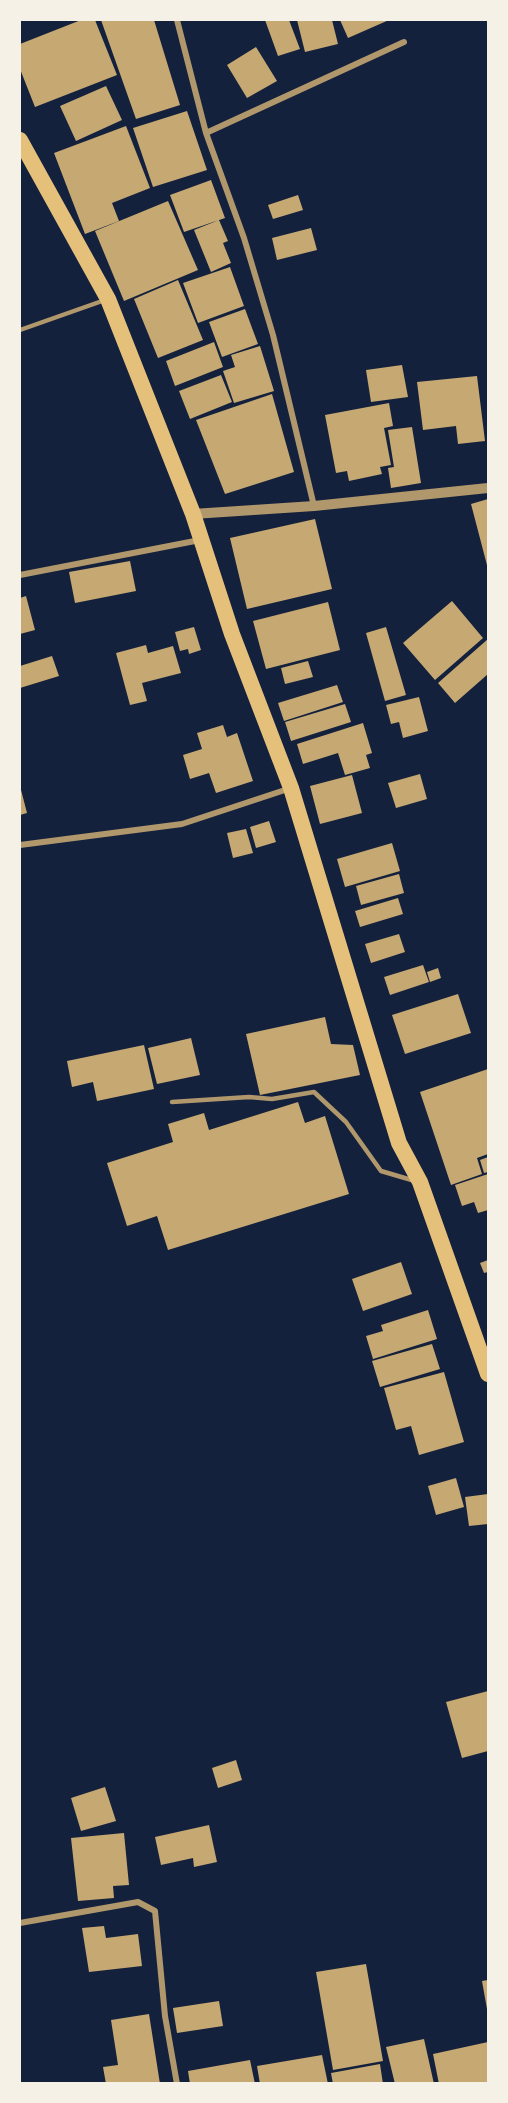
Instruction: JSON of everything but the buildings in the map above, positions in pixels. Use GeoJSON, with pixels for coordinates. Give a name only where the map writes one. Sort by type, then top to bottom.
{"type":"FeatureCollection","features":[{"type":"Feature","properties":{"kind":"highway"},"geometry":{"type":"LineString","coordinates":[[20,140],[108,299],[193,514],[232,634],[291,788],[399,1143],[420,1182],[489,1374]]}},
{"type":"Feature","properties":{"kind":"street"},"geometry":{"type":"LineString","coordinates":[[177,20],[206,134],[244,238],[273,335],[314,506]]}},
{"type":"Feature","properties":{"kind":"street"},"geometry":{"type":"LineString","coordinates":[[206,134],[404,42]]}},
{"type":"Feature","properties":{"kind":"street"},"geometry":{"type":"LineString","coordinates":[[193,514],[314,506],[489,488]]}},
{"type":"Feature","properties":{"kind":"street"},"geometry":{"type":"LineString","coordinates":[[20,575],[200,540]]}},
{"type":"Feature","properties":{"kind":"street"},"geometry":{"type":"LineString","coordinates":[[20,845],[182,824],[291,788]]}},
{"type":"Feature","properties":{"kind":"street"},"geometry":{"type":"LineString","coordinates":[[20,1923],[138,1902],[155,1911],[165,2016],[177,2084]]}},
{"type":"Feature","properties":{"kind":"lane"},"geometry":{"type":"LineString","coordinates":[[20,330],[108,299]]}},
{"type":"Feature","properties":{"kind":"lane"},"geometry":{"type":"LineString","coordinates":[[172,1102],[249,1097],[273,1099],[314,1092],[346,1122],[381,1171],[420,1182]]}}]}
